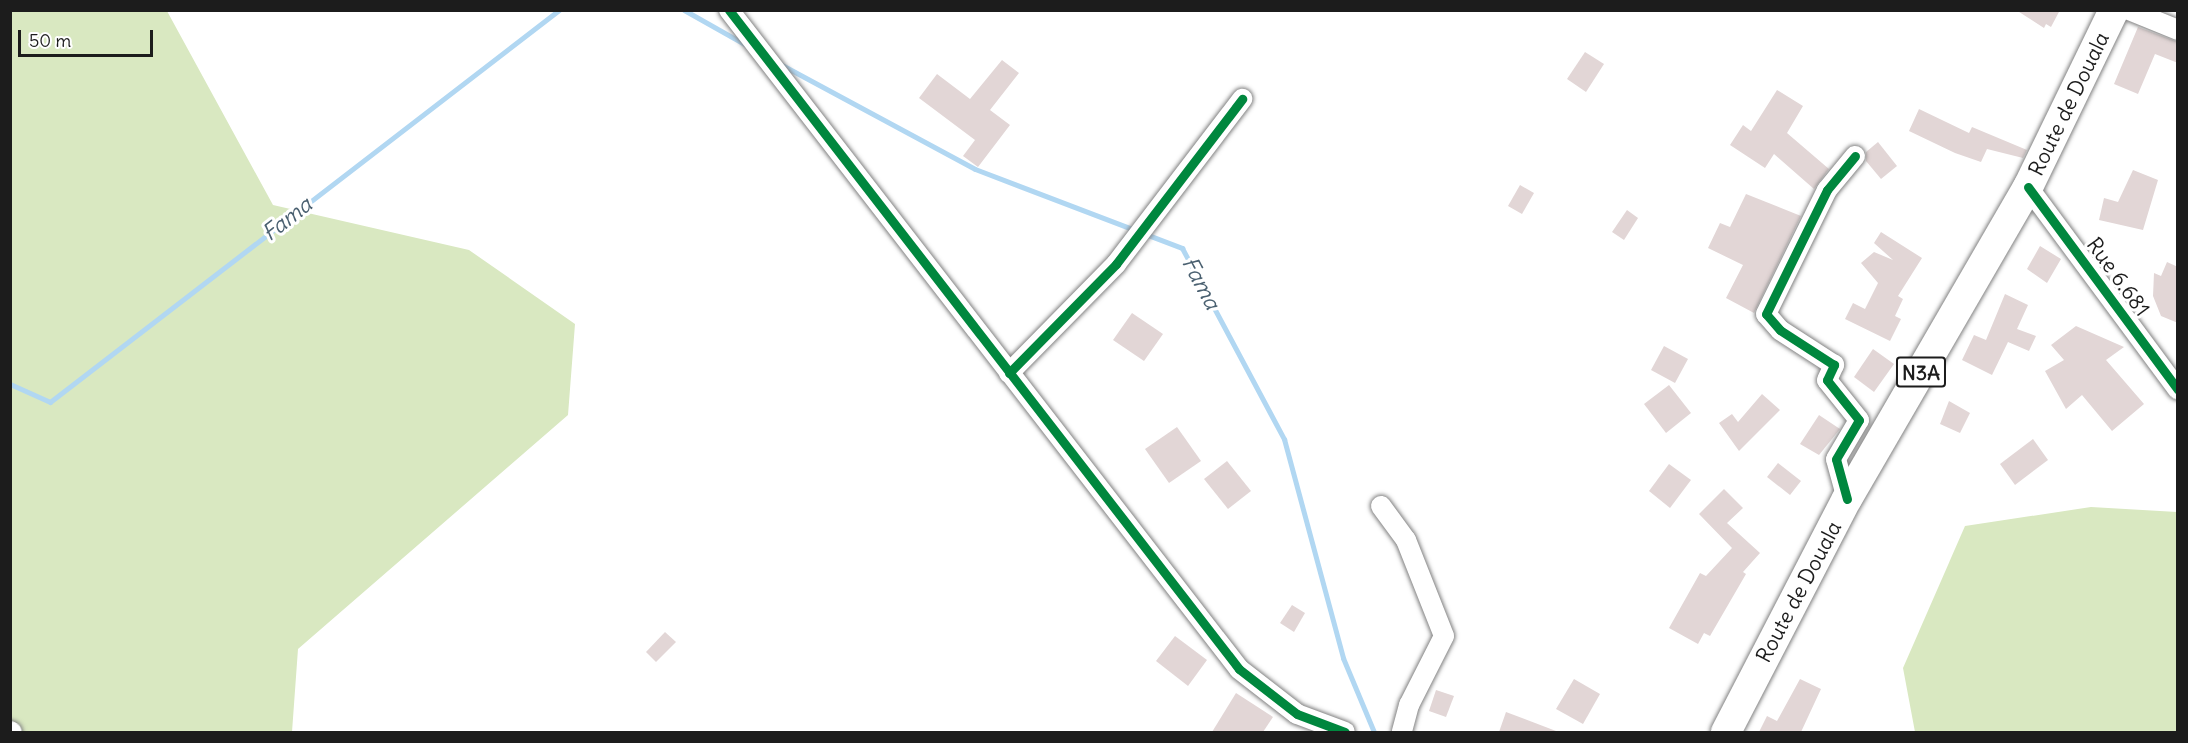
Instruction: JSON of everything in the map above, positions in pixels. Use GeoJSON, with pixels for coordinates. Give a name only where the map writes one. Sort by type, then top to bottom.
{"type":"FeatureCollection","features":[{"type":"Feature","properties":{"kind":"highway","name":"Route de Douala"},"geometry":{"type":"LineString","coordinates":[[1726,732],[1847,499],[2028,187],[2114,10]]}},
{"type":"Feature","properties":{"kind":"street"},"geometry":{"type":"LineString","coordinates":[[729,10],[795,91],[1009,373],[1239,669],[1297,714],[1344,732]]}},
{"type":"Feature","properties":{"kind":"street"},"geometry":{"type":"LineString","coordinates":[[2129,10],[2178,30]]}},
{"type":"Feature","properties":{"kind":"street"},"geometry":{"type":"LineString","coordinates":[[1009,373],[1116,264],[1242,99]]}},
{"type":"Feature","properties":{"kind":"street"},"geometry":{"type":"LineString","coordinates":[[1847,499],[1836,459],[1858,420],[1827,380],[1834,365],[1780,330],[1766,314],[1827,190],[1856,156]]}},
{"type":"Feature","properties":{"kind":"street","name":"Rue 6.681"},"geometry":{"type":"LineString","coordinates":[[2028,187],[2178,390]]}},
{"type":"Feature","properties":{"kind":"street"},"geometry":{"type":"LineString","coordinates":[[1381,506],[1406,540],[1444,636],[1409,705],[1402,732]]}},
{"type":"Feature","properties":{"kind":"green space"},"geometry":{"type":"Polygon","coordinates":[[[10,11],[167,11],[273,205],[469,250],[575,324],[568,415],[298,649],[292,732],[11,732],[10,11]]]}},
{"type":"Feature","properties":{"kind":"green space"},"geometry":{"type":"Polygon","coordinates":[[[2091,507],[2177,512],[2177,732],[1915,732],[1903,668],[1965,526],[2091,507]]]}},
{"type":"Feature","properties":{"kind":"building"},"geometry":{"type":"Polygon","coordinates":[[[2016,10],[2060,10],[2051,27],[2046,24],[2044,28],[2016,10]]]}},
{"type":"Feature","properties":{"kind":"building"},"geometry":{"type":"Polygon","coordinates":[[[2138,27],[2178,42],[2178,63],[2155,54],[2138,94],[2114,84],[2138,27]]]}},
{"type":"Feature","properties":{"kind":"building"},"geometry":{"type":"Polygon","coordinates":[[[1585,52],[1604,64],[1586,92],[1567,79],[1585,52]]]}},
{"type":"Feature","properties":{"kind":"building"},"geometry":{"type":"Polygon","coordinates":[[[1002,60],[1019,73],[990,110],[1010,125],[978,167],[963,156],[975,140],[919,98],[937,74],[970,99],[1002,60]]]}},
{"type":"Feature","properties":{"kind":"building"},"geometry":{"type":"Polygon","coordinates":[[[1777,90],[1803,106],[1787,133],[1829,169],[1814,189],[1774,154],[1765,168],[1730,145],[1743,125],[1751,131],[1777,90]]]}},
{"type":"Feature","properties":{"kind":"building"},"geometry":{"type":"Polygon","coordinates":[[[1919,109],[1969,133],[1972,127],[2027,150],[2023,158],[1987,149],[1981,162],[1955,153],[1909,131],[1919,109]]]}},
{"type":"Feature","properties":{"kind":"building"},"geometry":{"type":"Polygon","coordinates":[[[1878,142],[1897,166],[1881,179],[1866,161],[1866,152],[1878,142]]]}},
{"type":"Feature","properties":{"kind":"building"},"geometry":{"type":"Polygon","coordinates":[[[2133,170],[2158,180],[2143,230],[2099,220],[2104,198],[2118,202],[2133,170]]]}},
{"type":"Feature","properties":{"kind":"building"},"geometry":{"type":"Polygon","coordinates":[[[1520,185],[1534,193],[1522,214],[1508,206],[1520,185]]]}},
{"type":"Feature","properties":{"kind":"building"},"geometry":{"type":"Polygon","coordinates":[[[1746,194],[1801,216],[1754,313],[1726,298],[1743,265],[1708,248],[1720,223],[1730,227],[1746,194]]]}},
{"type":"Feature","properties":{"kind":"building"},"geometry":{"type":"Polygon","coordinates":[[[1627,210],[1638,218],[1624,240],[1612,232],[1627,210]]]}},
{"type":"Feature","properties":{"kind":"building"},"geometry":{"type":"Polygon","coordinates":[[[1881,232],[1922,258],[1898,296],[1903,299],[1895,316],[1901,319],[1890,341],[1845,319],[1853,303],[1865,309],[1878,283],[1861,263],[1874,252],[1893,260],[1874,243],[1881,232]]]}},
{"type":"Feature","properties":{"kind":"building"},"geometry":{"type":"Polygon","coordinates":[[[2040,246],[2061,259],[2047,283],[2027,269],[2040,246]]]}},
{"type":"Feature","properties":{"kind":"building"},"geometry":{"type":"Polygon","coordinates":[[[2167,262],[2178,267],[2178,323],[2161,316],[2153,296],[2154,273],[2161,276],[2167,262]]]}},
{"type":"Feature","properties":{"kind":"building"},"geometry":{"type":"Polygon","coordinates":[[[2005,294],[2028,305],[2017,329],[2036,336],[2029,351],[2008,342],[1992,375],[1962,360],[1974,335],[1986,340],[2005,294]]]}},
{"type":"Feature","properties":{"kind":"building"},"geometry":{"type":"Polygon","coordinates":[[[1132,313],[1163,334],[1144,361],[1113,340],[1132,313]]]}},
{"type":"Feature","properties":{"kind":"building"},"geometry":{"type":"Polygon","coordinates":[[[2076,326],[2124,347],[2106,360],[2144,404],[2112,431],[2082,395],[2066,409],[2045,371],[2064,360],[2051,345],[2076,326]]]}},
{"type":"Feature","properties":{"kind":"building"},"geometry":{"type":"Polygon","coordinates":[[[1664,346],[1688,359],[1675,383],[1651,370],[1664,346]]]}},
{"type":"Feature","properties":{"kind":"building"},"geometry":{"type":"Polygon","coordinates":[[[1873,349],[1894,364],[1874,392],[1854,377],[1873,349]]]}},
{"type":"Feature","properties":{"kind":"building"},"geometry":{"type":"Polygon","coordinates":[[[1669,385],[1691,413],[1666,433],[1644,404],[1669,385]]]}},
{"type":"Feature","properties":{"kind":"building"},"geometry":{"type":"Polygon","coordinates":[[[1762,394],[1780,410],[1739,451],[1719,423],[1732,414],[1738,422],[1762,394]]]}},
{"type":"Feature","properties":{"kind":"building"},"geometry":{"type":"Polygon","coordinates":[[[1949,401],[1970,413],[1960,433],[1940,424],[1949,401]]]}},
{"type":"Feature","properties":{"kind":"building"},"geometry":{"type":"Polygon","coordinates":[[[1819,415],[1840,429],[1819,455],[1800,444],[1819,415]]]}},
{"type":"Feature","properties":{"kind":"building"},"geometry":{"type":"Polygon","coordinates":[[[1177,427],[1201,461],[1169,483],[1145,449],[1177,427]]]}},
{"type":"Feature","properties":{"kind":"building"},"geometry":{"type":"Polygon","coordinates":[[[2033,439],[2048,460],[2015,485],[2000,464],[2033,439]]]}},
{"type":"Feature","properties":{"kind":"building"},"geometry":{"type":"Polygon","coordinates":[[[1227,461],[1251,491],[1228,509],[1204,479],[1227,461]]]}},
{"type":"Feature","properties":{"kind":"building"},"geometry":{"type":"Polygon","coordinates":[[[1778,463],[1801,481],[1790,495],[1767,477],[1778,463]]]}},
{"type":"Feature","properties":{"kind":"building"},"geometry":{"type":"Polygon","coordinates":[[[1669,464],[1691,480],[1670,508],[1649,491],[1669,464]]]}},
{"type":"Feature","properties":{"kind":"building"},"geometry":{"type":"Polygon","coordinates":[[[1724,489],[1743,508],[1727,523],[1760,553],[1743,572],[1746,574],[1710,636],[1704,633],[1698,644],[1669,628],[1700,573],[1706,576],[1732,548],[1699,514],[1724,489]]]}},
{"type":"Feature","properties":{"kind":"building"},"geometry":{"type":"Polygon","coordinates":[[[1292,605],[1305,613],[1294,632],[1280,623],[1292,605]]]}},
{"type":"Feature","properties":{"kind":"building"},"geometry":{"type":"Polygon","coordinates":[[[665,632],[676,642],[656,662],[646,652],[665,632]]]}},
{"type":"Feature","properties":{"kind":"building"},"geometry":{"type":"Polygon","coordinates":[[[1175,636],[1207,660],[1188,686],[1156,661],[1175,636]]]}},
{"type":"Feature","properties":{"kind":"building"},"geometry":{"type":"Polygon","coordinates":[[[1574,679],[1600,694],[1583,724],[1556,709],[1574,679]]]}},
{"type":"Feature","properties":{"kind":"building"},"geometry":{"type":"Polygon","coordinates":[[[1800,679],[1821,689],[1801,732],[1759,732],[1767,716],[1777,721],[1800,679]]]}},
{"type":"Feature","properties":{"kind":"building"},"geometry":{"type":"Polygon","coordinates":[[[1436,690],[1454,696],[1446,717],[1429,711],[1436,690]]]}},
{"type":"Feature","properties":{"kind":"building"},"geometry":{"type":"Polygon","coordinates":[[[1236,693],[1273,717],[1263,732],[1212,732],[1236,693]]]}},
{"type":"Feature","properties":{"kind":"building"},"geometry":{"type":"Polygon","coordinates":[[[1506,712],[1556,731],[1556,732],[1499,732],[1506,712]]]}},
{"type":"Feature","properties":{"kind":"waterway","name":"Fama"},"geometry":{"type":"LineString","coordinates":[[10,384],[50,402],[559,10]]}},
{"type":"Feature","properties":{"kind":"waterway","name":"Fama"},"geometry":{"type":"LineString","coordinates":[[684,10],[748,46]]}},
{"type":"Feature","properties":{"kind":"waterway","name":"Fama"},"geometry":{"type":"LineString","coordinates":[[780,64],[975,169],[1182,248],[1284,439],[1343,658],[1374,732]]}},
{"type":"Feature","properties":{"kind":"cycle path"},"geometry":{"type":"LineString","coordinates":[[729,10],[1239,669],[1297,714],[1345,732]]}},
{"type":"Feature","properties":{"kind":"cycle path"},"geometry":{"type":"LineString","coordinates":[[1009,373],[1116,264],[1242,99]]}},
{"type":"Feature","properties":{"kind":"cycle path"},"geometry":{"type":"LineString","coordinates":[[1847,499],[1836,459],[1859,420],[1827,380],[1834,365],[1780,330],[1766,314],[1827,190],[1855,156]]}},
{"type":"Feature","properties":{"kind":"cycle path"},"geometry":{"type":"LineString","coordinates":[[2028,187],[2178,390]]}}]}
